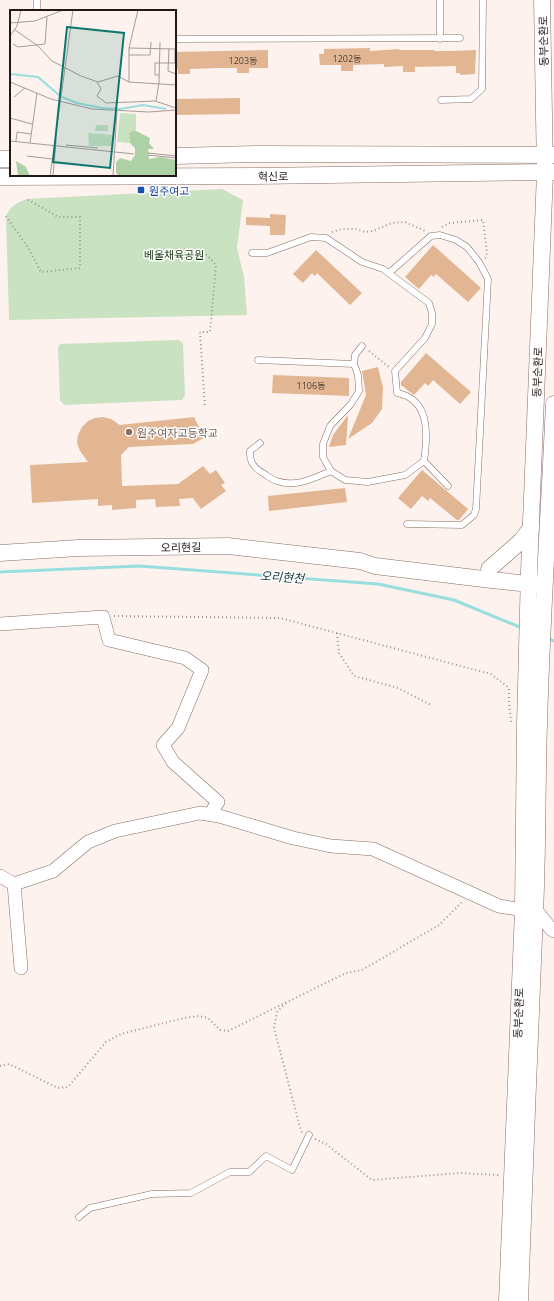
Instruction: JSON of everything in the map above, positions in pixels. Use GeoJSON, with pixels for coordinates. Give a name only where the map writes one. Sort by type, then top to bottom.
{"type":"FeatureCollection","features":[{"type":"Feature","properties":{"kind":"street","name":"동부순환로"},"geometry":{"type":"LineString","coordinates":[[542,0],[550,172],[528,578],[542,613]]}},
{"type":"Feature","properties":{"kind":"street","name":"혁신로"},"geometry":{"type":"LineString","coordinates":[[176,156],[255,154],[550,155]]}},
{"type":"Feature","properties":{"kind":"street"},"geometry":{"type":"LineString","coordinates":[[255,154],[255,176]]}},
{"type":"Feature","properties":{"kind":"street","name":"혁신로"},"geometry":{"type":"LineString","coordinates":[[0,177],[255,176],[550,172]]}},
{"type":"Feature","properties":{"kind":"street","name":"동부순환로"},"geometry":{"type":"LineString","coordinates":[[520,1301],[529,910],[530,728],[542,613],[550,580],[548,529],[554,404]]}},
{"type":"Feature","properties":{"kind":"street"},"geometry":{"type":"LineString","coordinates":[[531,528],[490,575],[515,594],[521,602],[542,613]]}},
{"type":"Feature","properties":{"kind":"street"},"geometry":{"type":"LineString","coordinates":[[548,529],[554,545]]}},
{"type":"Feature","properties":{"kind":"street","name":"오리현길"},"geometry":{"type":"LineString","coordinates":[[0,553],[78,548],[228,546],[360,561],[374,559],[490,575],[550,580]]}},
{"type":"Feature","properties":{"kind":"street"},"geometry":{"type":"LineString","coordinates":[[0,624],[103,617],[109,640],[185,658],[202,670],[178,728],[163,745],[173,762],[218,802],[210,814]]}},
{"type":"Feature","properties":{"kind":"street"},"geometry":{"type":"LineString","coordinates":[[0,876],[14,884],[53,871],[88,842],[115,831],[200,813],[219,816],[293,838],[332,846],[373,849],[499,906],[529,910],[554,931]]}},
{"type":"Feature","properties":{"kind":"street"},"geometry":{"type":"LineString","coordinates":[[14,884],[21,968]]}},
{"type":"Feature","properties":{"kind":"street","name":"동부순환로"},"geometry":{"type":"LineString","coordinates":[[507,1301],[512,1176],[529,910]]}},
{"type":"Feature","properties":{"kind":"lane"},"geometry":{"type":"LineString","coordinates":[[440,0],[440,39]]}},
{"type":"Feature","properties":{"kind":"lane"},"geometry":{"type":"LineString","coordinates":[[441,100],[471,99],[482,89],[483,0]]}},
{"type":"Feature","properties":{"kind":"lane"},"geometry":{"type":"LineString","coordinates":[[176,39],[460,38]]}},
{"type":"Feature","properties":{"kind":"lane"},"geometry":{"type":"LineString","coordinates":[[389,273],[430,236],[440,235],[456,240],[468,247],[479,262],[488,280],[476,509],[474,515],[462,525],[407,524]]}},
{"type":"Feature","properties":{"kind":"lane"},"geometry":{"type":"LineString","coordinates":[[252,253],[267,253],[311,237],[326,238],[362,262],[383,269],[429,303],[432,313],[432,324],[425,338],[395,371],[397,393],[406,395],[418,404],[423,413],[426,434],[424,461],[448,486]]}},
{"type":"Feature","properties":{"kind":"lane"},"geometry":{"type":"LineString","coordinates":[[362,346],[355,355],[354,364],[358,375],[359,391],[351,404],[330,426],[323,444],[323,457],[331,471],[345,480],[368,482],[405,475],[424,461]]}},
{"type":"Feature","properties":{"kind":"lane"},"geometry":{"type":"LineString","coordinates":[[258,360],[354,364]]}},
{"type":"Feature","properties":{"kind":"lane"},"geometry":{"type":"LineString","coordinates":[[260,444],[250,451],[250,459],[255,468],[277,481],[290,484],[306,482],[331,471]]}},
{"type":"Feature","properties":{"kind":"lane"},"geometry":{"type":"LineString","coordinates":[[79,1217],[90,1208],[152,1194],[191,1192],[230,1172],[249,1172],[266,1156],[292,1170],[309,1135]]}},
{"type":"Feature","properties":{"kind":"path"},"geometry":{"type":"LineString","coordinates":[[6,216],[29,249],[41,272],[80,268],[80,217],[58,217],[27,199]]}},
{"type":"Feature","properties":{"kind":"path"},"geometry":{"type":"LineString","coordinates":[[326,238],[330,233],[342,229],[356,229],[365,232],[373,231],[392,223],[405,222],[434,235],[438,229],[450,223],[483,220],[485,226],[487,253],[486,257],[479,262]]}},
{"type":"Feature","properties":{"kind":"path"},"geometry":{"type":"LineString","coordinates":[[172,249],[202,250],[216,265],[210,332],[200,332],[205,408]]}},
{"type":"Feature","properties":{"kind":"path"},"geometry":{"type":"LineString","coordinates":[[362,346],[395,371]]}},
{"type":"Feature","properties":{"kind":"path"},"geometry":{"type":"LineString","coordinates":[[103,617],[280,618],[492,674],[510,688],[509,703],[512,728],[530,728]]}},
{"type":"Feature","properties":{"kind":"path"},"geometry":{"type":"LineString","coordinates":[[337,633],[339,653],[354,676],[398,688],[431,705]]}},
{"type":"Feature","properties":{"kind":"path"},"geometry":{"type":"LineString","coordinates":[[0,1066],[9,1064],[58,1088],[68,1087],[106,1042],[121,1034],[184,1018],[200,1016],[208,1018],[220,1030],[228,1031],[346,973],[362,970],[439,925],[471,893]]}},
{"type":"Feature","properties":{"kind":"path"},"geometry":{"type":"LineString","coordinates":[[290,1001],[277,1012],[274,1028],[301,1131],[326,1144],[372,1180],[460,1173],[512,1176]]}},
{"type":"Feature","properties":{"kind":"green space","name":"베울채육공원"},"geometry":{"type":"Polygon","coordinates":[[[222,189],[243,200],[237,248],[244,277],[247,315],[9,320],[6,216],[12,207],[27,199],[222,189]]]}},
{"type":"Feature","properties":{"kind":"green space"},"geometry":{"type":"Polygon","coordinates":[[[179,340],[183,344],[185,396],[182,400],[64,405],[60,400],[58,348],[60,344],[179,340]]]}},
{"type":"Feature","properties":{"kind":"building"},"geometry":{"type":"Polygon","coordinates":[[[370,48],[370,51],[399,49],[434,51],[476,50],[475,74],[460,75],[460,73],[456,73],[456,66],[415,67],[415,72],[403,72],[403,66],[384,67],[384,64],[353,65],[353,71],[341,71],[341,65],[320,65],[319,54],[324,54],[324,49],[370,48]]]}},
{"type":"Feature","properties":{"kind":"building"},"geometry":{"type":"Polygon","coordinates":[[[268,50],[268,68],[249,68],[249,73],[237,73],[237,68],[190,69],[190,74],[178,74],[178,69],[176,69],[176,52],[268,50]]]}},
{"type":"Feature","properties":{"kind":"building"},"geometry":{"type":"Polygon","coordinates":[[[240,98],[240,114],[176,115],[176,99],[240,98]]]}},
{"type":"Feature","properties":{"kind":"building"},"geometry":{"type":"Polygon","coordinates":[[[270,214],[286,215],[285,235],[270,235],[270,226],[246,225],[246,217],[270,218],[270,214]]]}},
{"type":"Feature","properties":{"kind":"building"},"geometry":{"type":"Polygon","coordinates":[[[433,245],[481,288],[468,302],[436,274],[434,277],[431,275],[419,289],[405,277],[433,245]]]}},
{"type":"Feature","properties":{"kind":"building"},"geometry":{"type":"Polygon","coordinates":[[[316,250],[362,293],[350,305],[317,273],[315,276],[312,273],[303,283],[293,274],[316,250]]]}},
{"type":"Feature","properties":{"kind":"building"},"geometry":{"type":"Polygon","coordinates":[[[426,353],[471,392],[460,404],[433,380],[428,386],[425,383],[414,395],[401,385],[401,382],[426,353]]]}},
{"type":"Feature","properties":{"kind":"building"},"geometry":{"type":"Polygon","coordinates":[[[378,367],[383,388],[382,409],[372,423],[348,439],[366,395],[362,371],[378,367]]]}},
{"type":"Feature","properties":{"kind":"building"},"geometry":{"type":"Polygon","coordinates":[[[273,375],[349,378],[349,396],[272,393],[273,375]]]}},
{"type":"Feature","properties":{"kind":"building"},"geometry":{"type":"Polygon","coordinates":[[[348,415],[346,445],[329,447],[333,435],[348,415]]]}},
{"type":"Feature","properties":{"kind":"building","name":"원주여자고등학교"},"geometry":{"type":"Polygon","coordinates":[[[103,417],[111,419],[120,425],[194,417],[200,429],[205,427],[209,435],[193,444],[129,447],[121,455],[122,486],[178,484],[203,466],[210,474],[216,470],[225,483],[221,485],[226,491],[201,509],[193,498],[179,499],[180,506],[156,507],[155,499],[136,500],[136,508],[112,510],[112,505],[98,506],[98,499],[32,503],[30,465],[88,462],[80,451],[77,443],[78,435],[82,427],[88,421],[103,417]]]}},
{"type":"Feature","properties":{"kind":"building"},"geometry":{"type":"Polygon","coordinates":[[[422,470],[468,509],[459,520],[457,520],[430,498],[428,501],[422,496],[411,509],[398,498],[422,470]]]}},
{"type":"Feature","properties":{"kind":"building"},"geometry":{"type":"Polygon","coordinates":[[[345,488],[347,502],[269,511],[268,496],[345,488]]]}},
{"type":"Feature","properties":{"kind":"waterway","name":"오리현천"},"geometry":{"type":"LineString","coordinates":[[0,572],[139,566],[378,584],[454,600],[522,628]]}},
{"type":"Feature","properties":{"kind":"waterway","name":"오리현천"},"geometry":{"type":"LineString","coordinates":[[548,638],[554,641]]}},
{"type":"Feature","properties":{"kind":"place","name":"원주여고"},"geometry":{"type":"Point","coordinates":[141,190]}},
{"type":"Feature","properties":{"kind":"place","name":"원주여자고등학교"},"geometry":{"type":"Point","coordinates":[129,432]}}]}
